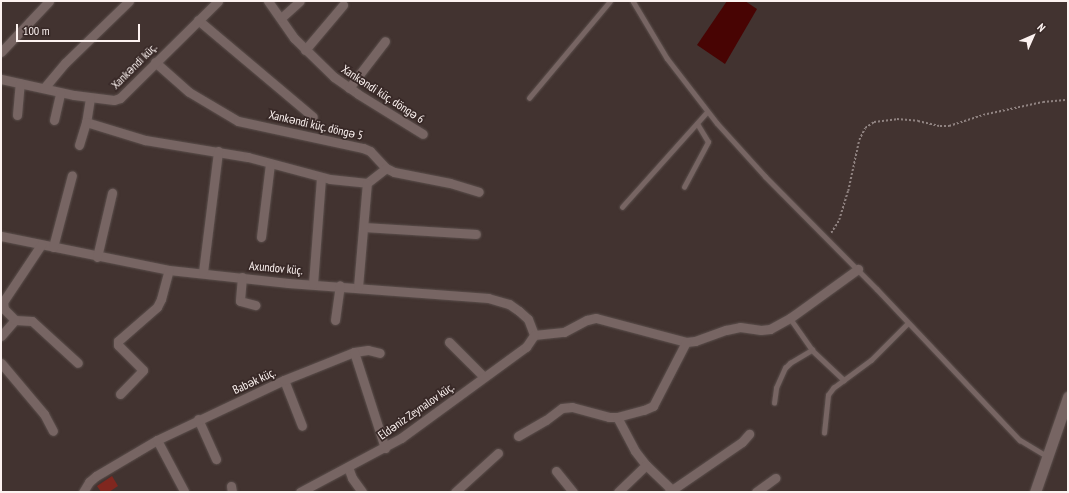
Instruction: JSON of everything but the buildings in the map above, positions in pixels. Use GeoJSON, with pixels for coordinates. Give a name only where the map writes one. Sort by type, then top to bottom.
{"type":"FeatureCollection","features":[{"type":"Feature","properties":{"kind":"street"},"geometry":{"type":"LineString","coordinates":[[1,52],[49,1]]}},
{"type":"Feature","properties":{"kind":"street"},"geometry":{"type":"LineString","coordinates":[[44,88],[65,63],[129,1]]}},
{"type":"Feature","properties":{"kind":"street","name":"Xankəndi küç."},"geometry":{"type":"LineString","coordinates":[[1,79],[60,93],[90,98],[114,100],[120,98],[154,62],[218,1]]}},
{"type":"Feature","properties":{"kind":"street","name":"Xankəndi küç. döngə 6"},"geometry":{"type":"LineString","coordinates":[[268,1],[294,38],[305,50],[349,88],[424,134]]}},
{"type":"Feature","properties":{"kind":"street"},"geometry":{"type":"LineString","coordinates":[[281,18],[300,1]]}},
{"type":"Feature","properties":{"kind":"street"},"geometry":{"type":"LineString","coordinates":[[305,50],[343,5]]}},
{"type":"Feature","properties":{"kind":"street"},"geometry":{"type":"LineString","coordinates":[[198,20],[313,117]]}},
{"type":"Feature","properties":{"kind":"street"},"geometry":{"type":"LineString","coordinates":[[349,88],[385,41]]}},
{"type":"Feature","properties":{"kind":"street","name":"Xankəndi küç. döngə 5"},"geometry":{"type":"LineString","coordinates":[[154,62],[188,92],[238,120],[362,148],[370,151],[386,168],[394,172],[450,183],[479,192]]}},
{"type":"Feature","properties":{"kind":"street"},"geometry":{"type":"LineString","coordinates":[[17,115],[20,83]]}},
{"type":"Feature","properties":{"kind":"street"},"geometry":{"type":"LineString","coordinates":[[54,120],[60,93]]}},
{"type":"Feature","properties":{"kind":"street"},"geometry":{"type":"LineString","coordinates":[[79,144],[86,122],[90,98]]}},
{"type":"Feature","properties":{"kind":"street"},"geometry":{"type":"LineString","coordinates":[[86,122],[145,140],[218,151],[321,177],[367,183],[386,168]]}},
{"type":"Feature","properties":{"kind":"street"},"geometry":{"type":"LineString","coordinates":[[203,272],[218,151]]}},
{"type":"Feature","properties":{"kind":"street"},"geometry":{"type":"LineString","coordinates":[[261,237],[270,164]]}},
{"type":"Feature","properties":{"kind":"street"},"geometry":{"type":"LineString","coordinates":[[53,247],[72,175]]}},
{"type":"Feature","properties":{"kind":"street"},"geometry":{"type":"LineString","coordinates":[[313,284],[321,177]]}},
{"type":"Feature","properties":{"kind":"street"},"geometry":{"type":"LineString","coordinates":[[358,287],[367,183]]}},
{"type":"Feature","properties":{"kind":"street"},"geometry":{"type":"LineString","coordinates":[[97,256],[112,193]]}},
{"type":"Feature","properties":{"kind":"street"},"geometry":{"type":"LineString","coordinates":[[364,227],[476,234]]}},
{"type":"Feature","properties":{"kind":"street","name":"Axundov küç."},"geometry":{"type":"LineString","coordinates":[[1,236],[169,270],[203,272],[313,284],[469,295],[509,304],[528,319],[534,335]]}},
{"type":"Feature","properties":{"kind":"street"},"geometry":{"type":"LineString","coordinates":[[41,245],[3,302],[4,309],[15,320],[32,322],[78,363]]}},
{"type":"Feature","properties":{"kind":"street"},"geometry":{"type":"LineString","coordinates":[[120,394],[143,370],[118,345],[118,340],[157,307],[161,299],[169,270]]}},
{"type":"Feature","properties":{"kind":"street"},"geometry":{"type":"LineString","coordinates":[[534,335],[564,332],[587,320],[596,318],[686,342],[695,341],[726,330],[740,327],[770,329],[790,318],[858,270]]}},
{"type":"Feature","properties":{"kind":"street"},"geometry":{"type":"LineString","coordinates":[[242,277],[240,301],[255,305]]}},
{"type":"Feature","properties":{"kind":"street"},"geometry":{"type":"LineString","coordinates":[[335,320],[340,285]]}},
{"type":"Feature","properties":{"kind":"street"},"geometry":{"type":"LineString","coordinates":[[1,336],[15,320]]}},
{"type":"Feature","properties":{"kind":"street","name":"Eldəniz Zeynalov küç."},"geometry":{"type":"LineString","coordinates":[[300,492],[385,448],[526,347],[534,335]]}},
{"type":"Feature","properties":{"kind":"street"},"geometry":{"type":"LineString","coordinates":[[449,342],[484,378]]}},
{"type":"Feature","properties":{"kind":"street"},"geometry":{"type":"LineString","coordinates":[[518,436],[546,420],[562,408],[572,407],[617,417],[653,406],[686,342]]}},
{"type":"Feature","properties":{"kind":"street"},"geometry":{"type":"LineString","coordinates":[[380,353],[368,350],[354,352],[385,448]]}},
{"type":"Feature","properties":{"kind":"street","name":"Babək küç."},"geometry":{"type":"LineString","coordinates":[[83,492],[89,482],[96,476],[157,440],[198,419],[284,380],[354,352]]}},
{"type":"Feature","properties":{"kind":"street"},"geometry":{"type":"LineString","coordinates":[[1,363],[44,414],[53,431]]}},
{"type":"Feature","properties":{"kind":"street"},"geometry":{"type":"LineString","coordinates":[[284,380],[302,426]]}},
{"type":"Feature","properties":{"kind":"street"},"geometry":{"type":"LineString","coordinates":[[1035,492],[1068,397]]}},
{"type":"Feature","properties":{"kind":"street"},"geometry":{"type":"LineString","coordinates":[[617,417],[635,451],[671,491],[742,442],[749,434]]}},
{"type":"Feature","properties":{"kind":"street"},"geometry":{"type":"LineString","coordinates":[[198,419],[216,459]]}},
{"type":"Feature","properties":{"kind":"street"},"geometry":{"type":"LineString","coordinates":[[157,440],[184,491]]}},
{"type":"Feature","properties":{"kind":"street"},"geometry":{"type":"LineString","coordinates":[[455,492],[498,453]]}},
{"type":"Feature","properties":{"kind":"street"},"geometry":{"type":"LineString","coordinates":[[618,492],[646,465]]}},
{"type":"Feature","properties":{"kind":"street"},"geometry":{"type":"LineString","coordinates":[[348,467],[362,492]]}},
{"type":"Feature","properties":{"kind":"street"},"geometry":{"type":"LineString","coordinates":[[556,472],[573,492]]}},
{"type":"Feature","properties":{"kind":"street"},"geometry":{"type":"LineString","coordinates":[[756,492],[775,478]]}},
{"type":"Feature","properties":{"kind":"lane"},"geometry":{"type":"LineString","coordinates":[[529,98],[610,1]]}},
{"type":"Feature","properties":{"kind":"lane"},"geometry":{"type":"LineString","coordinates":[[633,1],[667,58],[707,112],[765,176],[827,237],[1020,440],[1048,457]]}},
{"type":"Feature","properties":{"kind":"lane"},"geometry":{"type":"LineString","coordinates":[[622,207],[707,112]]}},
{"type":"Feature","properties":{"kind":"lane"},"geometry":{"type":"LineString","coordinates":[[684,187],[708,142],[697,124]]}},
{"type":"Feature","properties":{"kind":"lane"},"geometry":{"type":"LineString","coordinates":[[790,318],[812,350],[844,380]]}},
{"type":"Feature","properties":{"kind":"lane"},"geometry":{"type":"LineString","coordinates":[[824,433],[828,395],[832,388],[856,373],[872,360],[908,323]]}},
{"type":"Feature","properties":{"kind":"lane"},"geometry":{"type":"LineString","coordinates":[[774,403],[776,388],[785,368],[790,363],[812,350]]}},
{"type":"Feature","properties":{"kind":"path"},"geometry":{"type":"LineString","coordinates":[[827,237],[834,230],[839,220],[848,190],[859,140],[865,128],[874,122],[897,119],[918,121],[940,126],[949,126],[965,119],[987,114],[1043,102],[1068,100]]}},
{"type":"Feature","properties":{"kind":"shaded area"},"geometry":{"type":"Polygon","coordinates":[[[727,1],[745,1],[757,9],[725,64],[697,45],[727,1]]]}}]}
